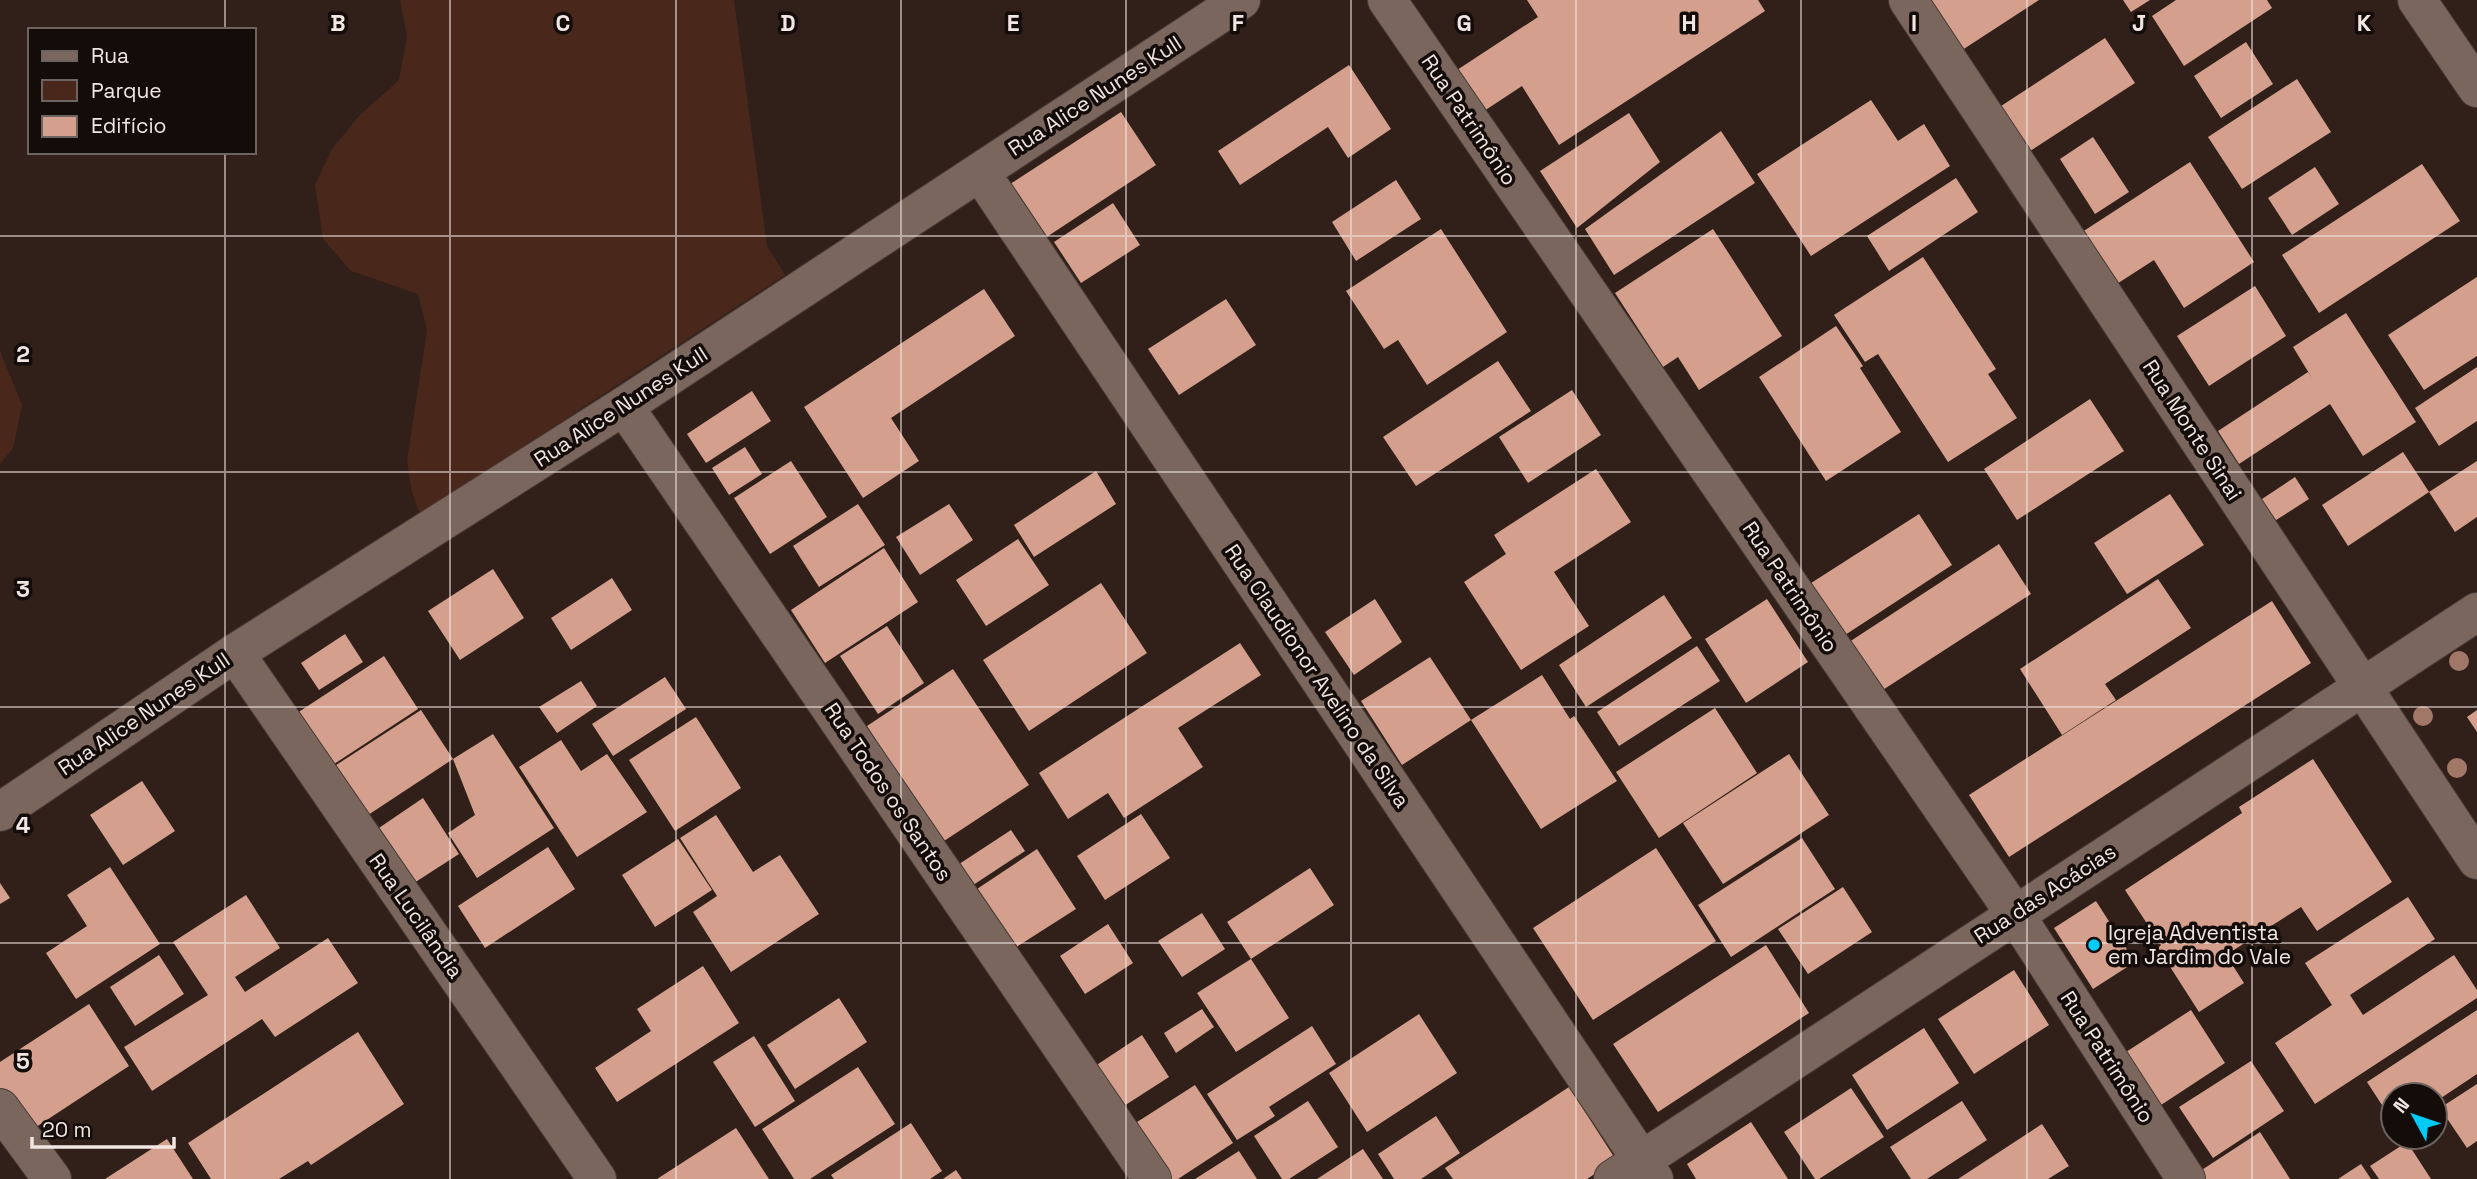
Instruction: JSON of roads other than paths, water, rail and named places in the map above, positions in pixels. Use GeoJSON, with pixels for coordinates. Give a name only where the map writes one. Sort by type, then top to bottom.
{"type":"FeatureCollection","features":[{"type":"Feature","properties":{"kind":"street","name":"Rua Alice Nunes Kull"},"geometry":{"type":"LineString","coordinates":[[0,812],[235,653],[624,406],[1241,0]]}},
{"type":"Feature","properties":{"kind":"street","name":"Rua Patrimônio"},"geometry":{"type":"LineString","coordinates":[[1387,0],[2015,914],[2186,1179]]}},
{"type":"Feature","properties":{"kind":"street","name":"Rua Monte Sinai"},"geometry":{"type":"LineString","coordinates":[[1908,0],[2477,860]]}},
{"type":"Feature","properties":{"kind":"street"},"geometry":{"type":"LineString","coordinates":[[2417,0],[2477,88]]}},
{"type":"Feature","properties":{"kind":"street","name":"Rua Claudionor Avelino da Silva"},"geometry":{"type":"LineString","coordinates":[[980,172],[1636,1173]]}},
{"type":"Feature","properties":{"kind":"street","name":"Rua Todos os Santos"},"geometry":{"type":"LineString","coordinates":[[624,406],[1152,1179]]}},
{"type":"Feature","properties":{"kind":"street","name":"Rua das Acácias"},"geometry":{"type":"LineString","coordinates":[[1636,1173],[2015,914],[2477,612]]}},
{"type":"Feature","properties":{"kind":"street","name":"Rua Lucilândia"},"geometry":{"type":"LineString","coordinates":[[235,653],[597,1179]]}},
{"type":"Feature","properties":{"kind":"street"},"geometry":{"type":"LineString","coordinates":[[0,1108],[52,1179]]}},
{"type":"Feature","properties":{"kind":"place","name":"Igreja Adventista em Jardim do Vale"},"geometry":{"type":"Point","coordinates":[2094,945]}}]}
